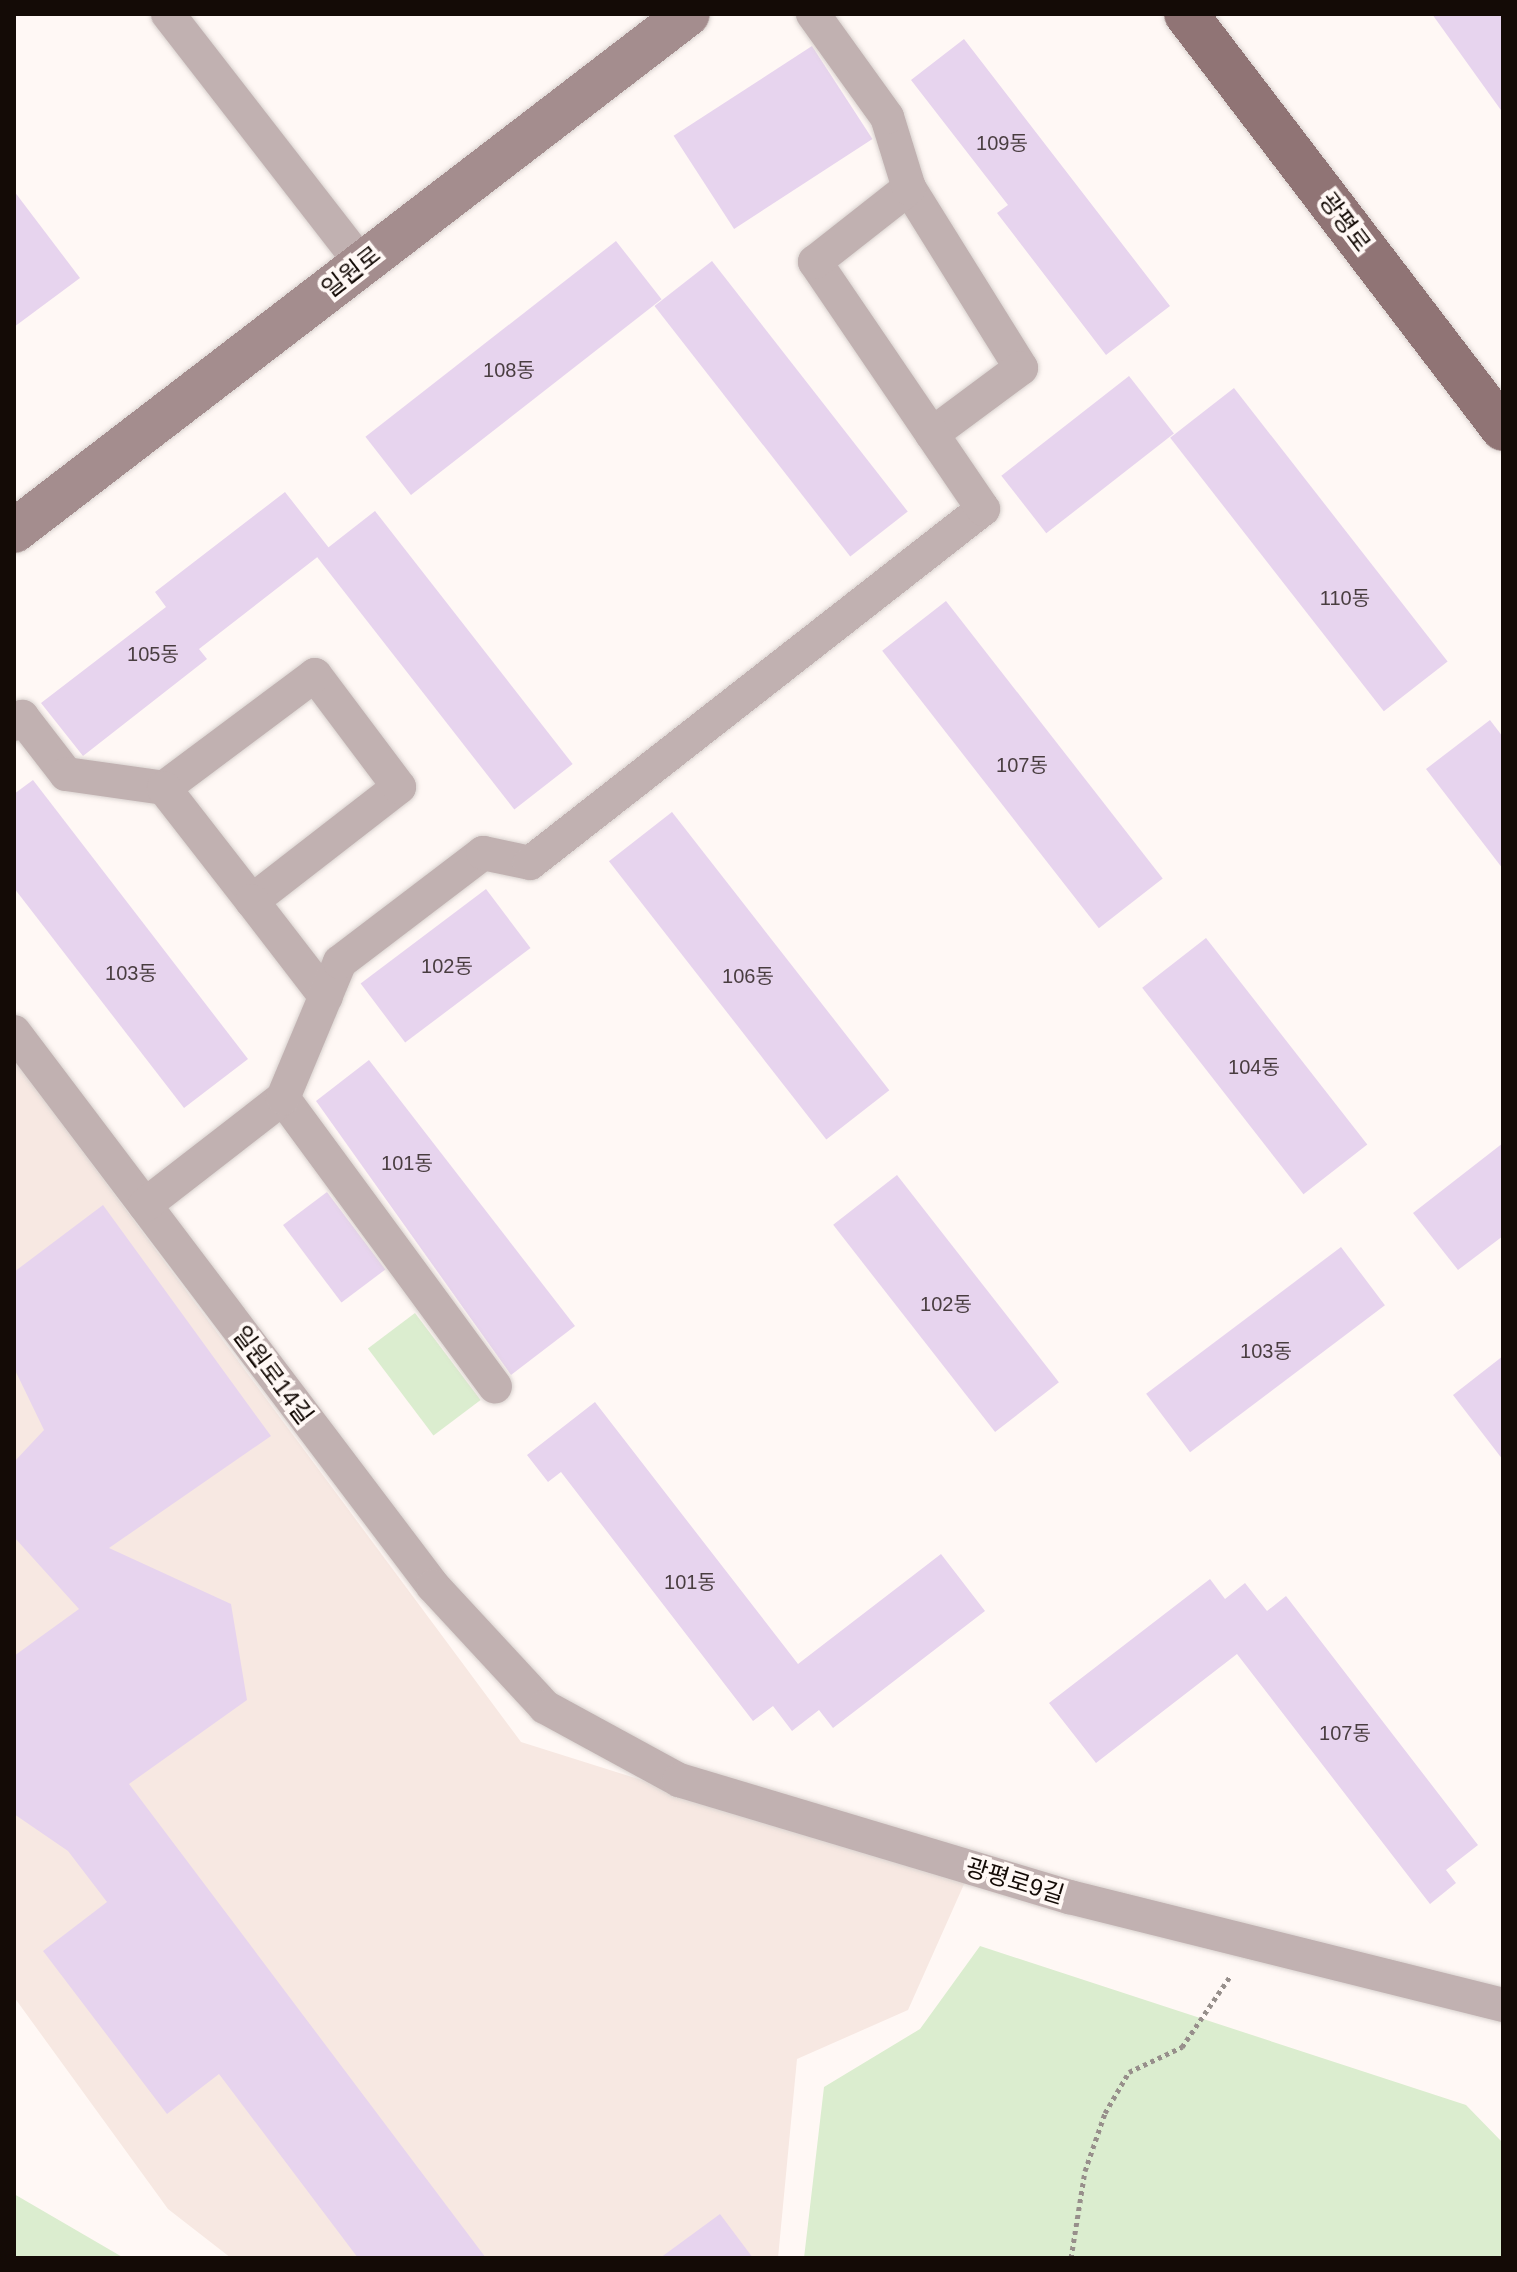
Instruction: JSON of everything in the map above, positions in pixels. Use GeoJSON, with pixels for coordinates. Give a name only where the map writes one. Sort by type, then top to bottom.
{"type":"FeatureCollection","features":[{"type":"Feature","properties":{"kind":"main road","name":"광평로"},"geometry":{"type":"LineString","coordinates":[[1186,14],[1503,429]]}},
{"type":"Feature","properties":{"kind":"street"},"geometry":{"type":"LineString","coordinates":[[168,14],[362,264]]}},
{"type":"Feature","properties":{"kind":"street","name":"일원로"},"geometry":{"type":"LineString","coordinates":[[14,531],[688,14]]}},
{"type":"Feature","properties":{"kind":"street"},"geometry":{"type":"LineString","coordinates":[[813,14],[887,117],[909,188],[1021,368],[932,434]]}},
{"type":"Feature","properties":{"kind":"street"},"geometry":{"type":"LineString","coordinates":[[145,1205],[283,1098],[340,962],[483,853],[530,863],[983,509],[815,262],[909,188]]}},
{"type":"Feature","properties":{"kind":"street"},"geometry":{"type":"LineString","coordinates":[[164,788],[315,675],[399,787],[252,901]]}},
{"type":"Feature","properties":{"kind":"street"},"geometry":{"type":"LineString","coordinates":[[14,724],[22,717],[66,774],[164,788],[326,997]]}},
{"type":"Feature","properties":{"kind":"street","name":"일원로14길"},"geometry":{"type":"LineString","coordinates":[[14,1032],[433,1586],[545,1707]]}},
{"type":"Feature","properties":{"kind":"street"},"geometry":{"type":"LineString","coordinates":[[283,1098],[495,1387]]}},
{"type":"Feature","properties":{"kind":"street","name":"광평로9길"},"geometry":{"type":"LineString","coordinates":[[545,1707],[679,1780],[1070,1897],[1503,2005]]}},
{"type":"Feature","properties":{"kind":"path"},"geometry":{"type":"LineString","coordinates":[[1071,2258],[1085,2171],[1105,2113],[1129,2072],[1182,2047],[1251,1942]]}},
{"type":"Feature","properties":{"kind":"shaded area"},"geometry":{"type":"Polygon","coordinates":[[[14,1059],[521,1742],[965,1882],[908,2010],[797,2059],[778,2258],[231,2258],[168,2209],[14,1997],[14,1059]]]}},
{"type":"Feature","properties":{"kind":"green space"},"geometry":{"type":"Polygon","coordinates":[[[415,1313],[481,1400],[433,1436],[368,1349],[415,1313]]]}},
{"type":"Feature","properties":{"kind":"green space"},"geometry":{"type":"Polygon","coordinates":[[[980,1946],[1466,2105],[1503,2143],[1503,2258],[804,2258],[824,2087],[920,2029],[980,1946]]]}},
{"type":"Feature","properties":{"kind":"green space"},"geometry":{"type":"Polygon","coordinates":[[[14,2194],[124,2258],[14,2258],[14,2194]]]}},
{"type":"Feature","properties":{"kind":"building"},"geometry":{"type":"Polygon","coordinates":[[[1432,14],[1503,14],[1503,113],[1432,14]]]}},
{"type":"Feature","properties":{"kind":"building"},"geometry":{"type":"Polygon","coordinates":[[[964,39],[1170,306],[1106,355],[997,213],[1008,205],[911,80],[964,39]]]}},
{"type":"Feature","properties":{"kind":"building"},"geometry":{"type":"Polygon","coordinates":[[[812,46],[872,139],[734,229],[674,136],[812,46]]]}},
{"type":"Feature","properties":{"kind":"building"},"geometry":{"type":"Polygon","coordinates":[[[14,191],[80,278],[14,327],[14,191]]]}},
{"type":"Feature","properties":{"kind":"building"},"geometry":{"type":"Polygon","coordinates":[[[616,241],[662,299],[411,495],[365,437],[616,241]]]}},
{"type":"Feature","properties":{"kind":"building"},"geometry":{"type":"Polygon","coordinates":[[[712,261],[908,512],[850,557],[654,306],[712,261]]]}},
{"type":"Feature","properties":{"kind":"building"},"geometry":{"type":"Polygon","coordinates":[[[1129,376],[1174,434],[1046,533],[1001,476],[1129,376]]]}},
{"type":"Feature","properties":{"kind":"building"},"geometry":{"type":"Polygon","coordinates":[[[1234,388],[1448,661],[1384,711],[1170,438],[1234,388]]]}},
{"type":"Feature","properties":{"kind":"building"},"geometry":{"type":"Polygon","coordinates":[[[285,492],[329,548],[199,649],[207,659],[83,756],[41,703],[166,607],[155,592],[285,492]]]}},
{"type":"Feature","properties":{"kind":"building"},"geometry":{"type":"Polygon","coordinates":[[[375,511],[573,764],[514,810],[317,557],[375,511]]]}},
{"type":"Feature","properties":{"kind":"building"},"geometry":{"type":"Polygon","coordinates":[[[946,601],[1163,878],[1099,928],[882,651],[946,601]]]}},
{"type":"Feature","properties":{"kind":"building"},"geometry":{"type":"Polygon","coordinates":[[[1490,720],[1503,737],[1503,869],[1426,769],[1490,720]]]}},
{"type":"Feature","properties":{"kind":"building"},"geometry":{"type":"Polygon","coordinates":[[[33,780],[248,1059],[184,1108],[14,888],[14,794],[33,780]]]}},
{"type":"Feature","properties":{"kind":"building"},"geometry":{"type":"Polygon","coordinates":[[[672,812],[889,1090],[826,1139],[609,861],[672,812]]]}},
{"type":"Feature","properties":{"kind":"building"},"geometry":{"type":"Polygon","coordinates":[[[486,889],[531,948],[405,1043],[361,983],[486,889]]]}},
{"type":"Feature","properties":{"kind":"building"},"geometry":{"type":"Polygon","coordinates":[[[1206,938],[1367,1144],[1303,1194],[1142,988],[1206,938]]]}},
{"type":"Feature","properties":{"kind":"building"},"geometry":{"type":"Polygon","coordinates":[[[369,1060],[575,1326],[511,1375],[316,1101],[369,1060]]]}},
{"type":"Feature","properties":{"kind":"building"},"geometry":{"type":"Polygon","coordinates":[[[1503,1143],[1503,1236],[1458,1270],[1413,1213],[1503,1143]]]}},
{"type":"Feature","properties":{"kind":"building"},"geometry":{"type":"Polygon","coordinates":[[[897,1175],[1059,1382],[995,1432],[833,1225],[897,1175]]]}},
{"type":"Feature","properties":{"kind":"building"},"geometry":{"type":"Polygon","coordinates":[[[327,1192],[385,1269],[341,1303],[283,1225],[327,1192]]]}},
{"type":"Feature","properties":{"kind":"building"},"geometry":{"type":"Polygon","coordinates":[[[103,1205],[271,1436],[109,1548],[231,1604],[247,1700],[129,1784],[486,2258],[358,2258],[219,2074],[167,2114],[43,1951],[107,1902],[68,1851],[14,1814],[14,1656],[79,1609],[14,1537],[14,1462],[44,1430],[14,1368],[14,1272],[103,1205]]]}},
{"type":"Feature","properties":{"kind":"building"},"geometry":{"type":"Polygon","coordinates":[[[1341,1247],[1385,1305],[1190,1452],[1146,1394],[1341,1247]]]}},
{"type":"Feature","properties":{"kind":"building"},"geometry":{"type":"Polygon","coordinates":[[[1503,1356],[1503,1460],[1453,1395],[1503,1356]]]}},
{"type":"Feature","properties":{"kind":"building"},"geometry":{"type":"Polygon","coordinates":[[[595,1402],[798,1664],[941,1554],[985,1611],[833,1728],[819,1710],[792,1731],[773,1706],[753,1721],[561,1472],[548,1482],[527,1455],[595,1402]]]}},
{"type":"Feature","properties":{"kind":"building"},"geometry":{"type":"Polygon","coordinates":[[[1210,1579],[1225,1599],[1245,1583],[1267,1611],[1286,1596],[1478,1845],[1446,1870],[1456,1883],[1430,1904],[1237,1654],[1096,1763],[1049,1703],[1210,1579]]]}},
{"type":"Feature","properties":{"kind":"building"},"geometry":{"type":"Polygon","coordinates":[[[720,2214],[753,2258],[660,2258],[720,2214]]]}}]}
